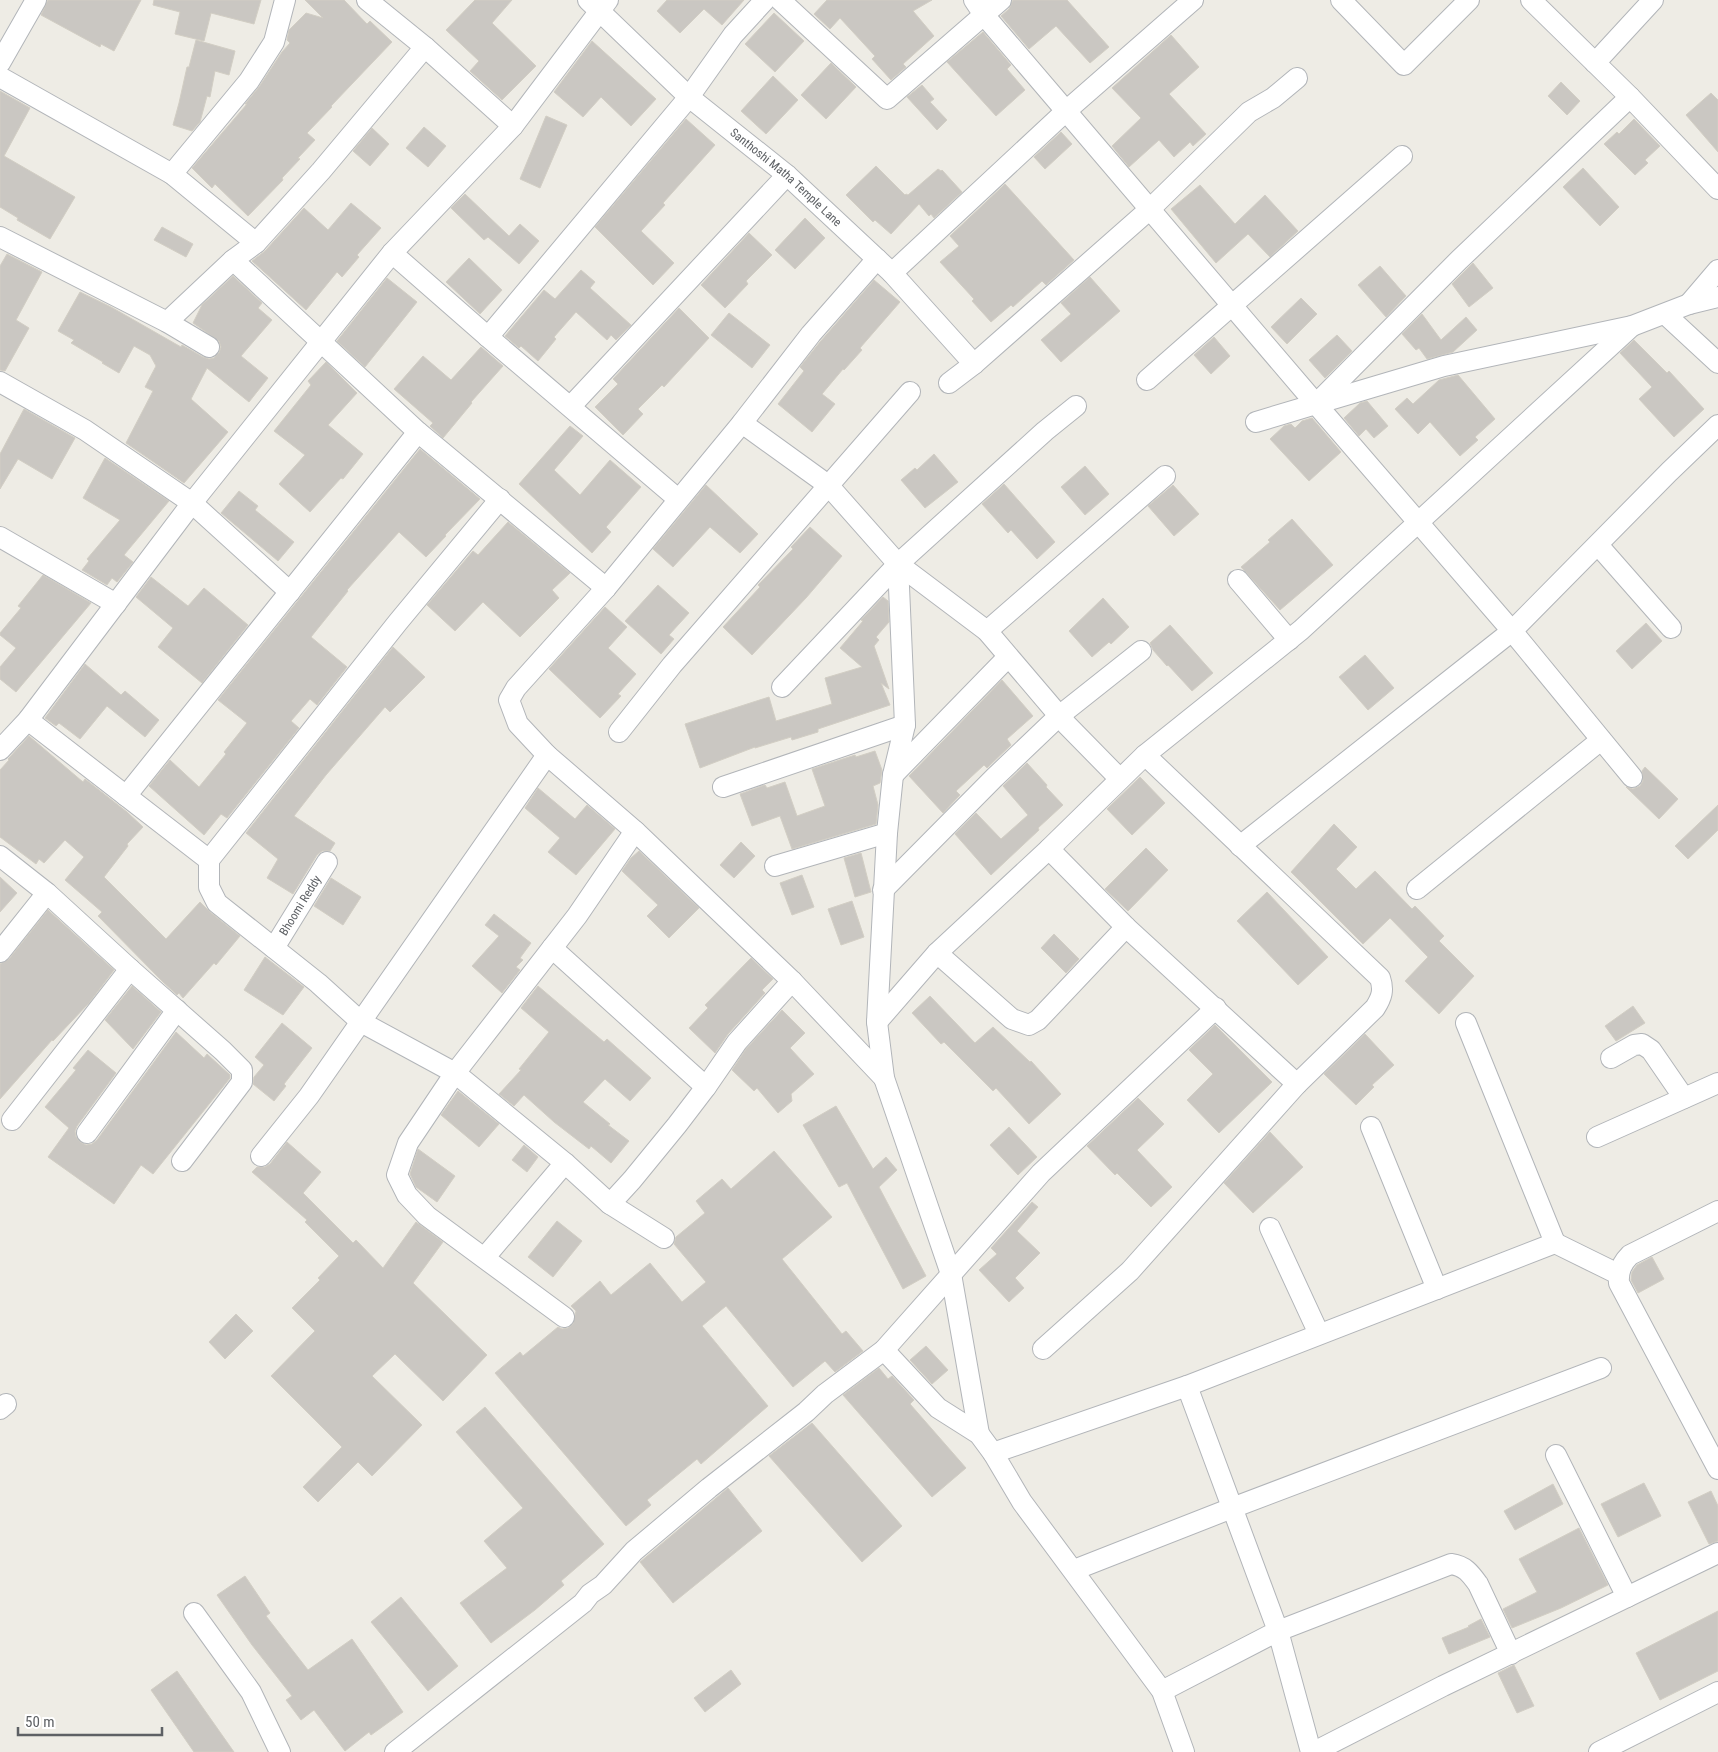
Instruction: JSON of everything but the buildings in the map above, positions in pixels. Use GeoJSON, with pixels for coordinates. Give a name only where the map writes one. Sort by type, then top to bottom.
{"type":"FeatureCollection","features":[{"type":"Feature","properties":{"kind":"street"},"geometry":{"type":"LineString","coordinates":[[0,63],[36,0]]}},
{"type":"Feature","properties":{"kind":"street"},"geometry":{"type":"LineString","coordinates":[[367,0],[425,47],[513,126]]}},
{"type":"Feature","properties":{"kind":"street"},"geometry":{"type":"LineString","coordinates":[[488,337],[689,97],[733,35],[766,0]]}},
{"type":"Feature","properties":{"kind":"street"},"geometry":{"type":"LineString","coordinates":[[780,0],[887,99],[979,8],[1001,0]]}},
{"type":"Feature","properties":{"kind":"street"},"geometry":{"type":"LineString","coordinates":[[892,273],[1066,111],[1192,0]]}},
{"type":"Feature","properties":{"kind":"street"},"geometry":{"type":"LineString","coordinates":[[1341,0],[1404,65],[1469,0]]}},
{"type":"Feature","properties":{"kind":"street"},"geometry":{"type":"LineString","coordinates":[[1531,0],[1718,189]]}},
{"type":"Feature","properties":{"kind":"street"},"geometry":{"type":"LineString","coordinates":[[1595,63],[1653,0]]}},
{"type":"Feature","properties":{"kind":"street"},"geometry":{"type":"LineString","coordinates":[[172,174],[249,81],[274,42],[280,1]]}},
{"type":"Feature","properties":{"kind":"street"},"geometry":{"type":"LineString","coordinates":[[0,750],[28,720],[192,503],[392,253],[513,126],[599,4]]}},
{"type":"Feature","properties":{"kind":"street","name":"Santhoshi Matha Temple Lane"},"geometry":{"type":"LineString","coordinates":[[599,4],[689,97],[787,174],[878,259],[974,364]]}},
{"type":"Feature","properties":{"kind":"street"},"geometry":{"type":"LineString","coordinates":[[979,8],[1316,404],[1419,522],[1632,777]]}},
{"type":"Feature","properties":{"kind":"street"},"geometry":{"type":"LineString","coordinates":[[168,322],[233,260],[256,243],[322,171],[425,47]]}},
{"type":"Feature","properties":{"kind":"street"},"geometry":{"type":"LineString","coordinates":[[0,77],[172,174],[256,243]]}},
{"type":"Feature","properties":{"kind":"street"},"geometry":{"type":"LineString","coordinates":[[949,383],[974,364],[1150,209],[1249,112],[1273,98],[1296,78]]}},
{"type":"Feature","properties":{"kind":"street"},"geometry":{"type":"LineString","coordinates":[[1316,404],[1459,260],[1630,98]]}},
{"type":"Feature","properties":{"kind":"street"},"geometry":{"type":"LineString","coordinates":[[1147,380],[1402,156]]}},
{"type":"Feature","properties":{"kind":"street"},"geometry":{"type":"LineString","coordinates":[[571,406],[787,174]]}},
{"type":"Feature","properties":{"kind":"street"},"geometry":{"type":"LineString","coordinates":[[0,237],[168,322],[209,347]]}},
{"type":"Feature","properties":{"kind":"street"},"geometry":{"type":"LineString","coordinates":[[392,253],[678,499]]}},
{"type":"Feature","properties":{"kind":"street"},"geometry":{"type":"LineString","coordinates":[[878,259],[811,334],[742,423],[606,588],[516,688],[509,700],[518,724],[547,755],[635,832],[792,981],[884,1078]]}},
{"type":"Feature","properties":{"kind":"street"},"geometry":{"type":"LineString","coordinates":[[233,260],[418,432],[500,498],[606,588]]}},
{"type":"Feature","properties":{"kind":"street"},"geometry":{"type":"LineString","coordinates":[[1689,304],[1718,270]]}},
{"type":"Feature","properties":{"kind":"street"},"geometry":{"type":"LineString","coordinates":[[1256,422],[1444,366],[1632,326],[1689,304],[1718,298]]}},
{"type":"Feature","properties":{"kind":"street"},"geometry":{"type":"LineString","coordinates":[[1665,314],[1718,362]]}},
{"type":"Feature","properties":{"kind":"street"},"geometry":{"type":"LineString","coordinates":[[878,1022],[937,953],[1144,756],[1289,640],[1632,326]]}},
{"type":"Feature","properties":{"kind":"street"},"geometry":{"type":"LineString","coordinates":[[0,382],[85,430],[192,503],[290,592]]}},
{"type":"Feature","properties":{"kind":"street"},"geometry":{"type":"LineString","coordinates":[[619,732],[672,666],[910,392]]}},
{"type":"Feature","properties":{"kind":"street"},"geometry":{"type":"LineString","coordinates":[[782,688],[898,564],[1044,430],[1076,406]]}},
{"type":"Feature","properties":{"kind":"street"},"geometry":{"type":"LineString","coordinates":[[742,423],[828,485],[898,564],[987,631],[1059,716],[1120,779]]}},
{"type":"Feature","properties":{"kind":"street"},"geometry":{"type":"LineString","coordinates":[[1240,846],[1512,632],[1718,425]]}},
{"type":"Feature","properties":{"kind":"street"},"geometry":{"type":"LineString","coordinates":[[126,796],[418,432]]}},
{"type":"Feature","properties":{"kind":"street"},"geometry":{"type":"LineString","coordinates":[[987,631],[1165,476]]}},
{"type":"Feature","properties":{"kind":"street"},"geometry":{"type":"LineString","coordinates":[[500,498],[398,622],[209,860],[209,887],[217,903],[318,983],[361,1022],[455,1073],[565,1163],[610,1204],[664,1238]]}},
{"type":"Feature","properties":{"kind":"street"},"geometry":{"type":"LineString","coordinates":[[0,537],[116,604]]}},
{"type":"Feature","properties":{"kind":"street"},"geometry":{"type":"LineString","coordinates":[[1598,545],[1671,628]]}},
{"type":"Feature","properties":{"kind":"street"},"geometry":{"type":"LineString","coordinates":[[898,564],[905,725],[893,775],[887,832],[878,1022],[884,1078],[951,1274],[980,1434]]}},
{"type":"Feature","properties":{"kind":"street"},"geometry":{"type":"LineString","coordinates":[[1238,580],[1289,640]]}},
{"type":"Feature","properties":{"kind":"street"},"geometry":{"type":"LineString","coordinates":[[883,890],[994,778],[1059,716],[1142,651]]}},
{"type":"Feature","properties":{"kind":"street"},"geometry":{"type":"LineString","coordinates":[[893,775],[1008,657]]}},
{"type":"Feature","properties":{"kind":"street"},"geometry":{"type":"LineString","coordinates":[[28,720],[209,860]]}},
{"type":"Feature","properties":{"kind":"street"},"geometry":{"type":"LineString","coordinates":[[723,787],[905,725]]}},
{"type":"Feature","properties":{"kind":"street"},"geometry":{"type":"LineString","coordinates":[[1417,889],[1601,740]]}},
{"type":"Feature","properties":{"kind":"street"},"geometry":{"type":"LineString","coordinates":[[261,1156],[309,1096],[547,755]]}},
{"type":"Feature","properties":{"kind":"street"},"geometry":{"type":"LineString","coordinates":[[1043,1349],[1130,1271],[1297,1084],[1375,1008],[1381,999],[1383,988],[1380,978],[1144,756]]}},
{"type":"Feature","properties":{"kind":"street"},"geometry":{"type":"LineString","coordinates":[[564,1317],[427,1216],[406,1195],[397,1175],[408,1143],[455,1073],[577,916],[635,832]]}},
{"type":"Feature","properties":{"kind":"street"},"geometry":{"type":"LineString","coordinates":[[775,866],[887,832]]}},
{"type":"Feature","properties":{"kind":"street"},"geometry":{"type":"LineString","coordinates":[[1048,849],[1126,927],[1297,1084]]}},
{"type":"Feature","properties":{"kind":"street"},"geometry":{"type":"LineString","coordinates":[[0,856],[47,893],[239,1066],[243,1076],[242,1082],[182,1161]]}},
{"type":"Feature","properties":{"kind":"street","name":"Bhoomi Reddy"},"geometry":{"type":"LineString","coordinates":[[274,948],[327,862]]}},
{"type":"Feature","properties":{"kind":"street"},"geometry":{"type":"LineString","coordinates":[[0,952],[47,893]]}},
{"type":"Feature","properties":{"kind":"street"},"geometry":{"type":"LineString","coordinates":[[937,953],[1012,1019],[1029,1025],[1038,1020],[1126,927]]}},
{"type":"Feature","properties":{"kind":"street"},"geometry":{"type":"LineString","coordinates":[[552,948],[706,1087]]}},
{"type":"Feature","properties":{"kind":"street"},"geometry":{"type":"LineString","coordinates":[[12,1120],[130,969]]}},
{"type":"Feature","properties":{"kind":"street"},"geometry":{"type":"LineString","coordinates":[[610,1204],[632,1180],[706,1087],[737,1042],[792,981]]}},
{"type":"Feature","properties":{"kind":"street"},"geometry":{"type":"LineString","coordinates":[[395,1752],[583,1603],[590,1594],[603,1585],[634,1551],[708,1488],[806,1412],[825,1394],[884,1350],[1041,1173],[1216,1008]]}},
{"type":"Feature","properties":{"kind":"street"},"geometry":{"type":"LineString","coordinates":[[87,1132],[177,1010]]}},
{"type":"Feature","properties":{"kind":"street"},"geometry":{"type":"LineString","coordinates":[[1466,1023],[1555,1243],[1618,1274]]}},
{"type":"Feature","properties":{"kind":"street"},"geometry":{"type":"LineString","coordinates":[[1611,1058],[1634,1045],[1642,1044],[1651,1050],[1684,1098]]}},
{"type":"Feature","properties":{"kind":"street"},"geometry":{"type":"LineString","coordinates":[[1596,1137],[1718,1082]]}},
{"type":"Feature","properties":{"kind":"street"},"geometry":{"type":"LineString","coordinates":[[1371,1127],[1437,1289]]}},
{"type":"Feature","properties":{"kind":"street"},"geometry":{"type":"LineString","coordinates":[[485,1258],[565,1163]]}},
{"type":"Feature","properties":{"kind":"street"},"geometry":{"type":"LineString","coordinates":[[1718,1211],[1630,1255],[1621,1266],[1618,1274],[1619,1283],[1718,1469]]}},
{"type":"Feature","properties":{"kind":"street"},"geometry":{"type":"LineString","coordinates":[[1270,1228],[1319,1334]]}},
{"type":"Feature","properties":{"kind":"street"},"geometry":{"type":"LineString","coordinates":[[993,1453],[1187,1386],[1555,1243]]}},
{"type":"Feature","properties":{"kind":"street"},"geometry":{"type":"LineString","coordinates":[[884,1350],[938,1408],[980,1434],[1022,1502],[1162,1691],[1184,1752]]}},
{"type":"Feature","properties":{"kind":"street"},"geometry":{"type":"LineString","coordinates":[[1074,1570],[1601,1368]]}},
{"type":"Feature","properties":{"kind":"street"},"geometry":{"type":"LineString","coordinates":[[1187,1386],[1278,1631],[1313,1752],[1443,1686],[1718,1553]]}},
{"type":"Feature","properties":{"kind":"street"},"geometry":{"type":"LineString","coordinates":[[0,1403],[6,1404],[0,1409]]}},
{"type":"Feature","properties":{"kind":"street"},"geometry":{"type":"LineString","coordinates":[[1556,1455],[1627,1597]]}},
{"type":"Feature","properties":{"kind":"street"},"geometry":{"type":"LineString","coordinates":[[1162,1691],[1278,1631],[1451,1564],[1461,1566],[1471,1573],[1511,1654]]}},
{"type":"Feature","properties":{"kind":"street"},"geometry":{"type":"LineString","coordinates":[[194,1613],[251,1692],[280,1752]]}},
{"type":"Feature","properties":{"kind":"street"},"geometry":{"type":"LineString","coordinates":[[1599,1752],[1718,1692]]}}]}
